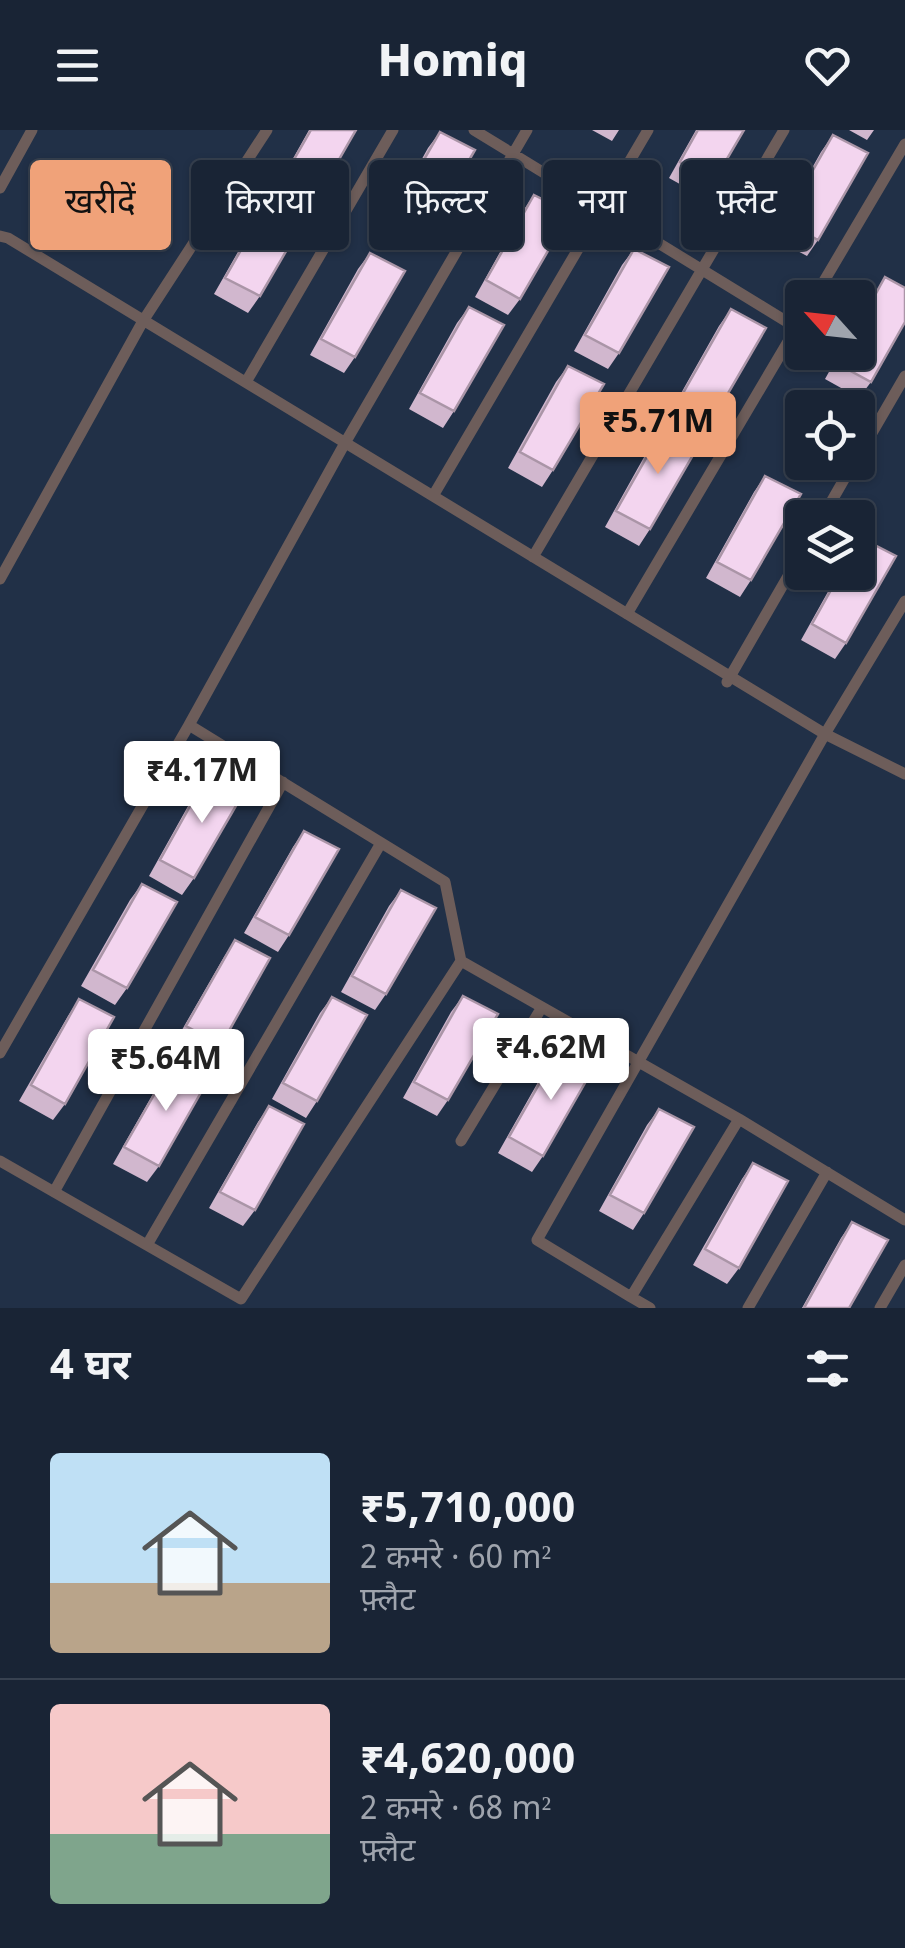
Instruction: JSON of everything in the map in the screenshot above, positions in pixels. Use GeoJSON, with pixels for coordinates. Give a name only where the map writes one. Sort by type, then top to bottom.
{"type":"FeatureCollection","features":[{"type":"Feature","properties":{"kind":"lane"},"geometry":{"type":"LineString","coordinates":[[0,188],[32,130]]}},
{"type":"Feature","properties":{"kind":"lane"},"geometry":{"type":"LineString","coordinates":[[0,579],[144,320],[267,130]]}},
{"type":"Feature","properties":{"kind":"lane"},"geometry":{"type":"LineString","coordinates":[[246,382],[394,130]]}},
{"type":"Feature","properties":{"kind":"lane"},"geometry":{"type":"LineString","coordinates":[[474,130],[543,172]]}},
{"type":"Feature","properties":{"kind":"lane"},"geometry":{"type":"LineString","coordinates":[[0,1053],[527,130]]}},
{"type":"Feature","properties":{"kind":"lane"},"geometry":{"type":"LineString","coordinates":[[630,160],[648,130]]}},
{"type":"Feature","properties":{"kind":"lane"},"geometry":{"type":"LineString","coordinates":[[533,557],[784,130]]}},
{"type":"Feature","properties":{"kind":"lane"},"geometry":{"type":"LineString","coordinates":[[825,280],[905,144]]}},
{"type":"Feature","properties":{"kind":"lane"},"geometry":{"type":"LineString","coordinates":[[0,236],[628,614],[728,679],[905,774]]}},
{"type":"Feature","properties":{"kind":"lane"},"geometry":{"type":"LineString","coordinates":[[661,245],[785,315]]}},
{"type":"Feature","properties":{"kind":"lane"},"geometry":{"type":"LineString","coordinates":[[434,496],[578,250]]}},
{"type":"Feature","properties":{"kind":"lane"},"geometry":{"type":"LineString","coordinates":[[628,614],[785,348]]}},
{"type":"Feature","properties":{"kind":"lane"},"geometry":{"type":"LineString","coordinates":[[875,427],[905,376]]}},
{"type":"Feature","properties":{"kind":"lane"},"geometry":{"type":"LineString","coordinates":[[728,679],[785,581]]}},
{"type":"Feature","properties":{"kind":"lane"},"geometry":{"type":"LineString","coordinates":[[650,1308],[537,1240],[905,601]]}},
{"type":"Feature","properties":{"kind":"lane"},"geometry":{"type":"LineString","coordinates":[[0,1161],[240,1299],[461,961],[445,882],[189,725]]}},
{"type":"Feature","properties":{"kind":"lane"},"geometry":{"type":"LineString","coordinates":[[54,1192],[283,782]]}},
{"type":"Feature","properties":{"kind":"lane"},"geometry":{"type":"LineString","coordinates":[[146,1245],[381,842]]}},
{"type":"Feature","properties":{"kind":"lane"},"geometry":{"type":"LineString","coordinates":[[461,961],[740,1118],[905,1220]]}},
{"type":"Feature","properties":{"kind":"lane"},"geometry":{"type":"LineString","coordinates":[[461,1140],[542,1007]]}},
{"type":"Feature","properties":{"kind":"lane"},"geometry":{"type":"LineString","coordinates":[[631,1297],[740,1118]]}},
{"type":"Feature","properties":{"kind":"lane"},"geometry":{"type":"LineString","coordinates":[[748,1308],[827,1172]]}},
{"type":"Feature","properties":{"kind":"lane"},"geometry":{"type":"LineString","coordinates":[[880,1308],[905,1265]]}},
{"type":"Feature","properties":{"kind":"building"},"geometry":{"type":"Polygon","coordinates":[[[311,130],[356,130],[339,160],[294,160],[311,130]]]}},
{"type":"Feature","properties":{"kind":"building"},"geometry":{"type":"Polygon","coordinates":[[[698,130],[744,130],[726,160],[681,160],[698,130]]]}},
{"type":"Feature","properties":{"kind":"building"},"geometry":{"type":"Polygon","coordinates":[[[440,132],[475,150],[469,160],[424,160],[440,132]]]}},
{"type":"Feature","properties":{"kind":"building"},"geometry":{"type":"Polygon","coordinates":[[[833,135],[868,153],[818,240],[812,237],[812,172],[833,135]]]}},
{"type":"Feature","properties":{"kind":"building"},"geometry":{"type":"Polygon","coordinates":[[[534,195],[543,200],[543,250],[548,250],[520,299],[486,280],[503,250],[523,250],[523,214],[534,195]]]}},
{"type":"Feature","properties":{"kind":"building"},"geometry":{"type":"Polygon","coordinates":[[[241,250],[287,250],[260,296],[225,278],[241,250]]]}},
{"type":"Feature","properties":{"kind":"building"},"geometry":{"type":"Polygon","coordinates":[[[633,250],[669,267],[619,353],[585,335],[633,250]]]}},
{"type":"Feature","properties":{"kind":"building"},"geometry":{"type":"Polygon","coordinates":[[[370,253],[405,271],[355,357],[321,339],[370,253]]]}},
{"type":"Feature","properties":{"kind":"building"},"geometry":{"type":"Polygon","coordinates":[[[885,277],[905,288],[905,322],[871,382],[849,370],[875,370],[875,295],[885,277]]]}},
{"type":"Feature","properties":{"kind":"building"},"geometry":{"type":"Polygon","coordinates":[[[469,307],[504,325],[454,411],[420,393],[469,307]]]}},
{"type":"Feature","properties":{"kind":"building"},"geometry":{"type":"Polygon","coordinates":[[[731,309],[766,328],[716,414],[682,395],[731,309]]]}},
{"type":"Feature","properties":{"kind":"building"},"geometry":{"type":"Polygon","coordinates":[[[568,366],[604,384],[553,470],[520,452],[568,366]]]}},
{"type":"Feature","properties":{"kind":"building"},"geometry":{"type":"Polygon","coordinates":[[[665,425],[700,443],[650,529],[616,511],[665,425]]]}},
{"type":"Feature","properties":{"kind":"building"},"geometry":{"type":"Polygon","coordinates":[[[765,476],[801,494],[798,500],[785,500],[785,522],[751,580],[717,562],[765,476]]]}},
{"type":"Feature","properties":{"kind":"building"},"geometry":{"type":"Polygon","coordinates":[[[875,545],[896,556],[846,643],[812,624],[831,590],[875,590],[875,545]]]}},
{"type":"Feature","properties":{"kind":"building"},"geometry":{"type":"Polygon","coordinates":[[[208,774],[244,792],[194,878],[160,860],[208,774]]]}},
{"type":"Feature","properties":{"kind":"building"},"geometry":{"type":"Polygon","coordinates":[[[304,831],[339,849],[289,935],[255,917],[304,831]]]}},
{"type":"Feature","properties":{"kind":"building"},"geometry":{"type":"Polygon","coordinates":[[[142,884],[177,902],[127,988],[93,970],[142,884]]]}},
{"type":"Feature","properties":{"kind":"building"},"geometry":{"type":"Polygon","coordinates":[[[401,890],[436,908],[386,994],[352,976],[401,890]]]}},
{"type":"Feature","properties":{"kind":"building"},"geometry":{"type":"Polygon","coordinates":[[[235,940],[270,958],[221,1045],[186,1026],[235,940]]]}},
{"type":"Feature","properties":{"kind":"building"},"geometry":{"type":"Polygon","coordinates":[[[463,996],[498,1014],[448,1100],[414,1082],[463,996]]]}},
{"type":"Feature","properties":{"kind":"building"},"geometry":{"type":"Polygon","coordinates":[[[332,997],[367,1015],[317,1101],[283,1083],[332,997]]]}},
{"type":"Feature","properties":{"kind":"building"},"geometry":{"type":"Polygon","coordinates":[[[79,999],[114,1017],[65,1104],[31,1085],[79,999]]]}},
{"type":"Feature","properties":{"kind":"building"},"geometry":{"type":"Polygon","coordinates":[[[558,1051],[593,1069],[543,1156],[509,1137],[558,1051]]]}},
{"type":"Feature","properties":{"kind":"building"},"geometry":{"type":"Polygon","coordinates":[[[173,1062],[208,1080],[159,1166],[124,1147],[173,1062]]]}},
{"type":"Feature","properties":{"kind":"building"},"geometry":{"type":"Polygon","coordinates":[[[269,1106],[304,1124],[255,1210],[220,1192],[269,1106]]]}},
{"type":"Feature","properties":{"kind":"building"},"geometry":{"type":"Polygon","coordinates":[[[659,1109],[694,1127],[644,1213],[610,1195],[659,1109]]]}},
{"type":"Feature","properties":{"kind":"building"},"geometry":{"type":"Polygon","coordinates":[[[753,1163],[788,1181],[739,1268],[705,1249],[753,1163]]]}},
{"type":"Feature","properties":{"kind":"building"},"geometry":{"type":"Polygon","coordinates":[[[852,1222],[888,1240],[849,1308],[804,1308],[852,1222]]]}}]}
